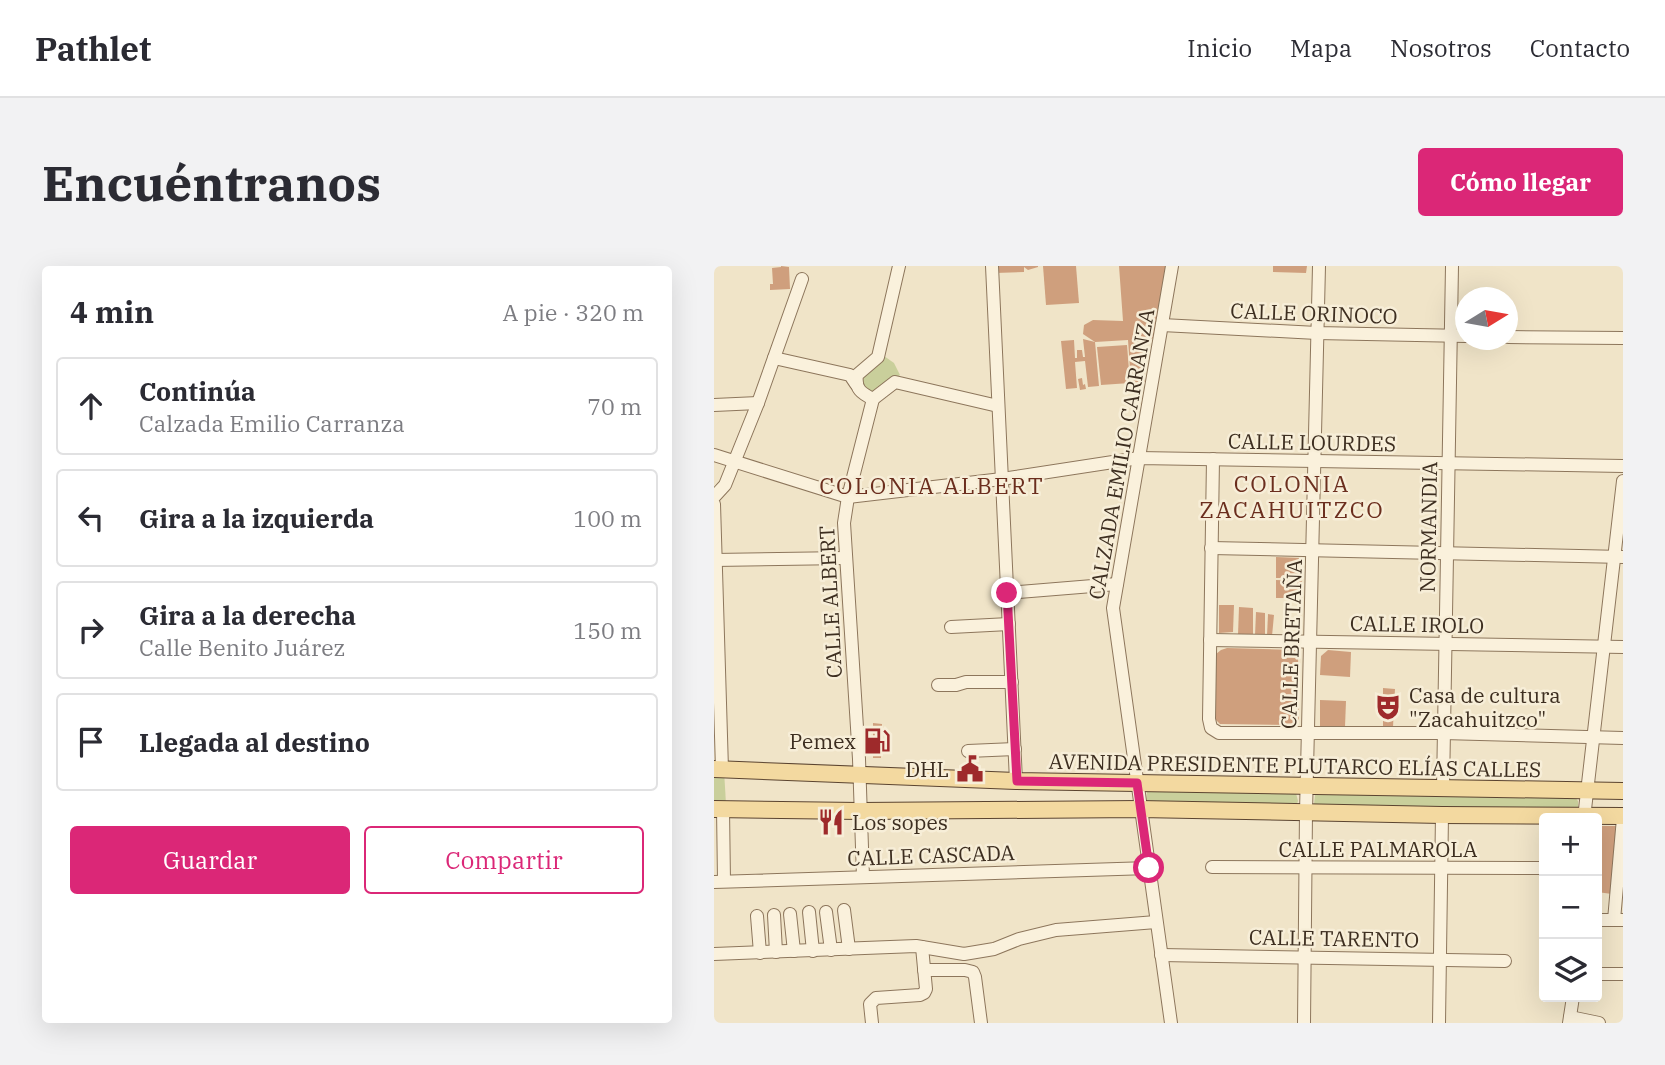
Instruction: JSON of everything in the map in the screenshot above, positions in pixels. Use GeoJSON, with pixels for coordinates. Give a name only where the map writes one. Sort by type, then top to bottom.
{"type":"FeatureCollection","features":[{"type":"Feature","properties":{"kind":"main road","name":"AVENIDA PRESIDENTE PLUTARCO ELÍAS CALLES"},"geometry":{"type":"LineString","coordinates":[[718,769],[1017,781],[1623,791]]}},
{"type":"Feature","properties":{"kind":"main road"},"geometry":{"type":"LineString","coordinates":[[719,809],[1140,809],[1539,817]]}},
{"type":"Feature","properties":{"kind":"main road"},"geometry":{"type":"LineString","coordinates":[[1602,818],[1623,817]]}},
{"type":"Feature","properties":{"kind":"street"},"geometry":{"type":"LineString","coordinates":[[856,384],[857,375],[878,357],[899,266]]}},
{"type":"Feature","properties":{"kind":"street"},"geometry":{"type":"LineString","coordinates":[[992,266],[1017,781]]}},
{"type":"Feature","properties":{"kind":"street","name":"CALZADA EMILIO CARRANZA"},"geometry":{"type":"LineString","coordinates":[[1171,1023],[1113,608],[1172,266]]}},
{"type":"Feature","properties":{"kind":"street","name":"CALLE BRETAÑA"},"geometry":{"type":"LineString","coordinates":[[1304,1023],[1307,733],[1319,266]]}},
{"type":"Feature","properties":{"kind":"street","name":"NORMANDIA"},"geometry":{"type":"LineString","coordinates":[[1443,788],[1452,266]]}},
{"type":"Feature","properties":{"kind":"street"},"geometry":{"type":"LineString","coordinates":[[714,497],[725,485],[758,403],[802,279]]}},
{"type":"Feature","properties":{"kind":"street","name":"CALLE ORINOCO"},"geometry":{"type":"LineString","coordinates":[[1162,325],[1317,333],[1455,336]]}},
{"type":"Feature","properties":{"kind":"street"},"geometry":{"type":"LineString","coordinates":[[1518,337],[1623,338]]}},
{"type":"Feature","properties":{"kind":"street"},"geometry":{"type":"LineString","coordinates":[[774,358],[850,375],[863,393],[873,398],[895,382],[998,406]]}},
{"type":"Feature","properties":{"kind":"street","name":"CALLE ALBERT"},"geometry":{"type":"LineString","coordinates":[[863,877],[844,523],[873,398]]}},
{"type":"Feature","properties":{"kind":"street"},"geometry":{"type":"LineString","coordinates":[[714,405],[758,403]]}},
{"type":"Feature","properties":{"kind":"street"},"geometry":{"type":"LineString","coordinates":[[714,455],[848,497]]}},
{"type":"Feature","properties":{"kind":"street","name":"CALLE LOURDES"},"geometry":{"type":"LineString","coordinates":[[848,497],[1002,479],[1139,458],[1623,466]]}},
{"type":"Feature","properties":{"kind":"street"},"geometry":{"type":"LineString","coordinates":[[1213,459],[1211,728],[1219,733],[1443,733],[1623,738]]}},
{"type":"Feature","properties":{"kind":"street"},"geometry":{"type":"LineString","coordinates":[[1585,813],[1604,647],[1619,557],[1623,481]]}},
{"type":"Feature","properties":{"kind":"street"},"geometry":{"type":"LineString","coordinates":[[714,504],[718,769]]}},
{"type":"Feature","properties":{"kind":"street"},"geometry":{"type":"LineString","coordinates":[[1211,548],[1619,557]]}},
{"type":"Feature","properties":{"kind":"street"},"geometry":{"type":"LineString","coordinates":[[715,560],[845,558]]}},
{"type":"Feature","properties":{"kind":"street"},"geometry":{"type":"LineString","coordinates":[[1007,593],[1117,583]]}},
{"type":"Feature","properties":{"kind":"street"},"geometry":{"type":"LineString","coordinates":[[951,627],[1009,624]]}},
{"type":"Feature","properties":{"kind":"street","name":"CALLE IROLO"},"geometry":{"type":"LineString","coordinates":[[1210,640],[1623,647]]}},
{"type":"Feature","properties":{"kind":"street"},"geometry":{"type":"LineString","coordinates":[[938,685],[1012,682]]}},
{"type":"Feature","properties":{"kind":"street"},"geometry":{"type":"LineString","coordinates":[[968,751],[1015,749]]}},
{"type":"Feature","properties":{"kind":"street"},"geometry":{"type":"LineString","coordinates":[[719,809],[719,882]]}},
{"type":"Feature","properties":{"kind":"street"},"geometry":{"type":"LineString","coordinates":[[1439,1023],[1442,815]]}},
{"type":"Feature","properties":{"kind":"street"},"geometry":{"type":"LineString","coordinates":[[1618,920],[1623,817]]}},
{"type":"Feature","properties":{"kind":"street","name":"CALLE PALMAROLA"},"geometry":{"type":"LineString","coordinates":[[1212,867],[1539,868]]}},
{"type":"Feature","properties":{"kind":"street","name":"CALLE CASCADA"},"geometry":{"type":"LineString","coordinates":[[719,882],[1149,868]]}},
{"type":"Feature","properties":{"kind":"street"},"geometry":{"type":"LineString","coordinates":[[844,910],[849,949]]}},
{"type":"Feature","properties":{"kind":"street"},"geometry":{"type":"LineString","coordinates":[[809,912],[813,951]]}},
{"type":"Feature","properties":{"kind":"street"},"geometry":{"type":"LineString","coordinates":[[826,912],[831,950]]}},
{"type":"Feature","properties":{"kind":"street"},"geometry":{"type":"LineString","coordinates":[[774,915],[776,952]]}},
{"type":"Feature","properties":{"kind":"street"},"geometry":{"type":"LineString","coordinates":[[790,915],[794,951]]}},
{"type":"Feature","properties":{"kind":"street"},"geometry":{"type":"LineString","coordinates":[[757,916],[760,953]]}},
{"type":"Feature","properties":{"kind":"street"},"geometry":{"type":"LineString","coordinates":[[714,954],[919,947],[964,954],[994,949],[1019,939],[1056,930],[1156,922]]}},
{"type":"Feature","properties":{"kind":"street"},"geometry":{"type":"LineString","coordinates":[[872,1023],[870,1004],[873,999],[924,993],[924,970],[919,947]]}},
{"type":"Feature","properties":{"kind":"street","name":"CALLE TARENTO"},"geometry":{"type":"LineString","coordinates":[[1161,955],[1506,961]]}},
{"type":"Feature","properties":{"kind":"street"},"geometry":{"type":"LineString","coordinates":[[924,970],[973,972],[981,1023]]}},
{"type":"Feature","properties":{"kind":"street"},"geometry":{"type":"LineString","coordinates":[[1602,974],[1623,974]]}},
{"type":"Feature","properties":{"kind":"street"},"geometry":{"type":"LineString","coordinates":[[1572,1002],[1569,1020],[1599,1023]]}},
{"type":"Feature","properties":{"kind":"green space"},"geometry":{"type":"Polygon","coordinates":[[[884,356],[894,363],[900,375],[874,394],[865,387],[861,376],[884,356]]]}},
{"type":"Feature","properties":{"kind":"green space"},"geometry":{"type":"Polygon","coordinates":[[[714,769],[724,770],[726,804],[714,804],[714,769]]]}},
{"type":"Feature","properties":{"kind":"green space"},"geometry":{"type":"Polygon","coordinates":[[[1151,789],[1296,793],[1298,801],[1291,807],[1154,805],[1146,800],[1147,792],[1151,789]]]}},
{"type":"Feature","properties":{"kind":"green space"},"geometry":{"type":"Polygon","coordinates":[[[1320,792],[1574,796],[1578,801],[1578,809],[1319,808],[1314,804],[1315,795],[1320,792]]]}},
{"type":"Feature","properties":{"kind":"building"},"geometry":{"type":"Polygon","coordinates":[[[994,266],[1038,267],[1028,270],[1024,267],[1024,272],[995,273],[994,266]]]}},
{"type":"Feature","properties":{"kind":"building"},"geometry":{"type":"Polygon","coordinates":[[[1043,266],[1076,266],[1079,303],[1046,305],[1043,266]]]}},
{"type":"Feature","properties":{"kind":"building"},"geometry":{"type":"Polygon","coordinates":[[[1119,266],[1168,266],[1159,338],[1142,339],[1145,382],[1131,383],[1128,340],[1095,342],[1083,334],[1084,325],[1093,320],[1123,321],[1119,266]]]}},
{"type":"Feature","properties":{"kind":"building"},"geometry":{"type":"Polygon","coordinates":[[[1273,266],[1307,266],[1306,273],[1273,272],[1273,266]]]}},
{"type":"Feature","properties":{"kind":"building"},"geometry":{"type":"Polygon","coordinates":[[[789,267],[790,289],[770,290],[770,284],[773,284],[772,268],[789,267]]]}},
{"type":"Feature","properties":{"kind":"building"},"geometry":{"type":"Polygon","coordinates":[[[1083,339],[1095,342],[1099,386],[1088,387],[1085,361],[1075,362],[1077,388],[1066,389],[1061,341],[1074,340],[1077,358],[1077,350],[1082,350],[1085,357],[1083,339]]]}},
{"type":"Feature","properties":{"kind":"building"},"geometry":{"type":"Polygon","coordinates":[[[1127,345],[1130,383],[1101,385],[1097,347],[1127,345]]]}},
{"type":"Feature","properties":{"kind":"building"},"geometry":{"type":"Polygon","coordinates":[[[1082,378],[1086,389],[1080,390],[1078,379],[1082,378]]]}},
{"type":"Feature","properties":{"kind":"building"},"geometry":{"type":"Polygon","coordinates":[[[1276,557],[1301,558],[1301,578],[1276,578],[1276,557]]]}},
{"type":"Feature","properties":{"kind":"building"},"geometry":{"type":"Polygon","coordinates":[[[1276,580],[1302,581],[1302,598],[1276,598],[1276,580]]]}},
{"type":"Feature","properties":{"kind":"building"},"geometry":{"type":"Polygon","coordinates":[[[1219,605],[1234,605],[1233,632],[1219,633],[1219,605]]]}},
{"type":"Feature","properties":{"kind":"building"},"geometry":{"type":"Polygon","coordinates":[[[1239,607],[1253,608],[1253,636],[1238,635],[1239,607]]]}},
{"type":"Feature","properties":{"kind":"building"},"geometry":{"type":"Polygon","coordinates":[[[1256,612],[1265,613],[1265,635],[1255,636],[1256,612]]]}},
{"type":"Feature","properties":{"kind":"building"},"geometry":{"type":"Polygon","coordinates":[[[1268,614],[1274,615],[1272,636],[1267,636],[1268,614]]]}},
{"type":"Feature","properties":{"kind":"building"},"geometry":{"type":"Polygon","coordinates":[[[1227,648],[1295,650],[1298,654],[1299,720],[1292,725],[1220,724],[1216,720],[1216,654],[1227,648]]]}},
{"type":"Feature","properties":{"kind":"building"},"geometry":{"type":"Polygon","coordinates":[[[1328,650],[1351,652],[1350,677],[1320,675],[1321,656],[1328,650]]]}},
{"type":"Feature","properties":{"kind":"building","name":"Casa de cultura \"Zacahuitzco\""},"geometry":{"type":"Polygon","coordinates":[[[1383,688],[1395,689],[1393,727],[1383,726],[1383,688]]]}},
{"type":"Feature","properties":{"kind":"building"},"geometry":{"type":"Polygon","coordinates":[[[1320,700],[1346,701],[1345,727],[1320,728],[1320,700]]]}},
{"type":"Feature","properties":{"kind":"building","name":"Pemex"},"geometry":{"type":"Polygon","coordinates":[[[873,723],[882,724],[881,758],[873,758],[873,723]]]}},
{"type":"Feature","properties":{"kind":"building"},"geometry":{"type":"Polygon","coordinates":[[[1602,826],[1618,826],[1612,894],[1602,893],[1602,826]]]}},
{"type":"Feature","properties":{"kind":"place","name":"Casa de cultura \"Zacahuitzco\""},"geometry":{"type":"Point","coordinates":[1388,707]}},
{"type":"Feature","properties":{"kind":"place","name":"Pemex"},"geometry":{"type":"Point","coordinates":[877,741]}},
{"type":"Feature","properties":{"kind":"place","name":"DHL"},"geometry":{"type":"Point","coordinates":[970,769]}},
{"type":"Feature","properties":{"kind":"place","name":"Los sopes"},"geometry":{"type":"Point","coordinates":[831,822]}},
{"type":"Feature","properties":{"kind":"district","name":"COLONIA ALBERT"},"geometry":{"type":"Point","coordinates":[932,485]}},
{"type":"Feature","properties":{"kind":"district","name":"COLONIA ZACAHUITZCO"},"geometry":{"type":"Point","coordinates":[1292,496]}},
{"type":"Feature","properties":{"kind":"route"},"geometry":{"type":"LineString","coordinates":[[1007,593],[1017,781],[1137,783],[1149,868]]}}]}
